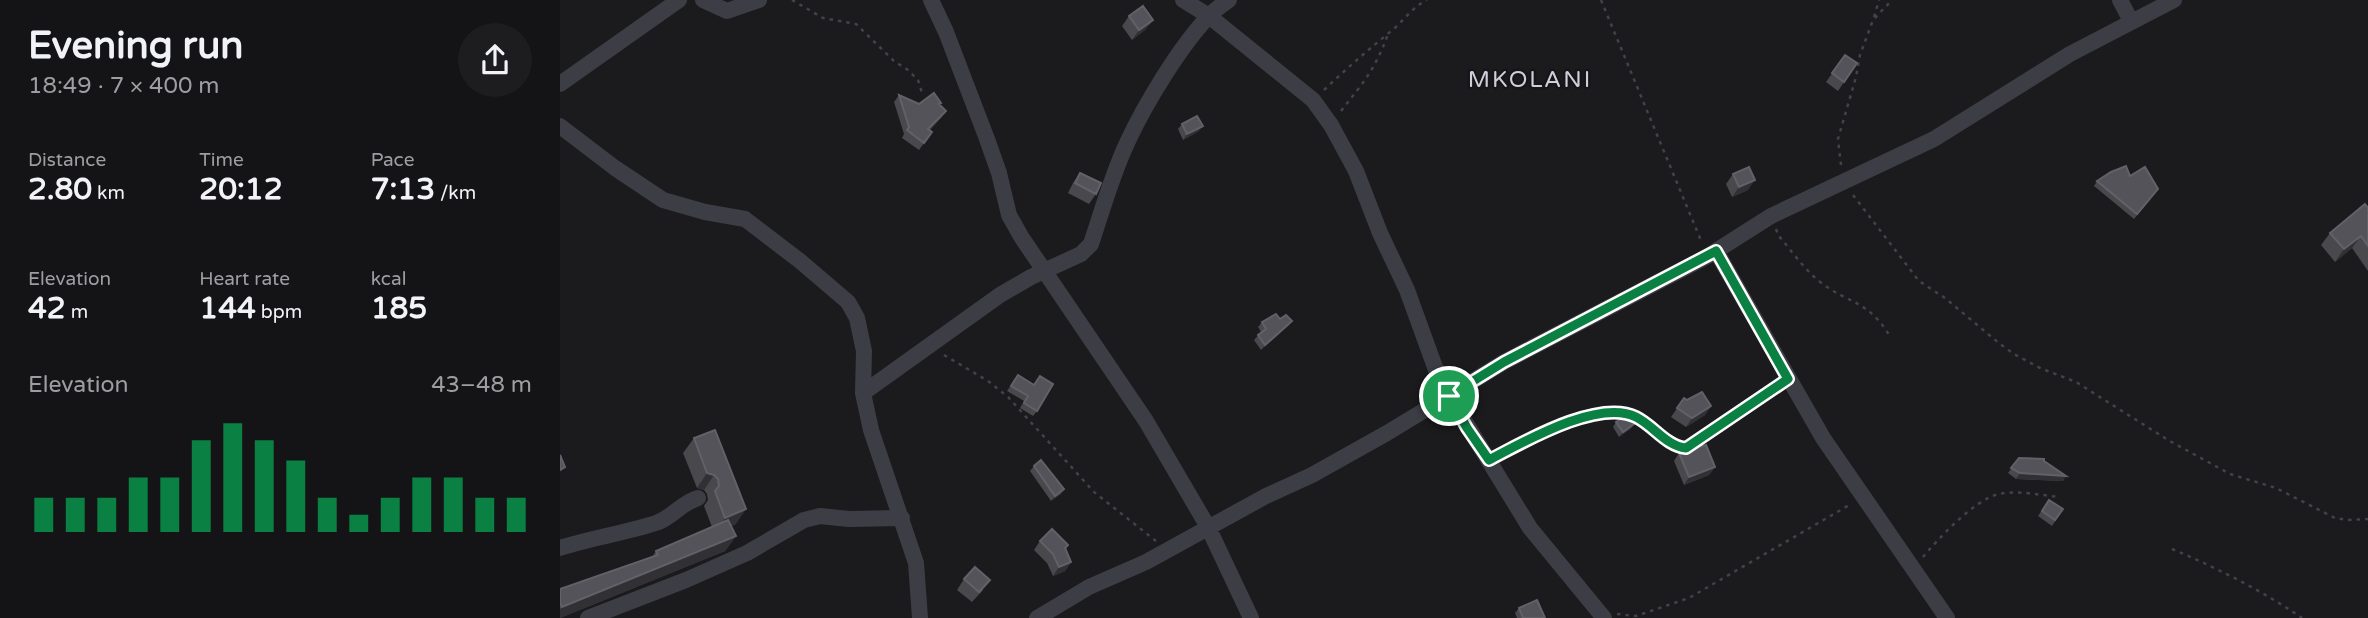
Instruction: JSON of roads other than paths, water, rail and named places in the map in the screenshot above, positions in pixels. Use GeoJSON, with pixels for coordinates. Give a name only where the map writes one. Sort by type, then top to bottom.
{"type":"FeatureCollection","features":[{"type":"Feature","properties":{"kind":"street"},"geometry":{"type":"LineString","coordinates":[[560,84],[679,0]]}},
{"type":"Feature","properties":{"kind":"street"},"geometry":{"type":"LineString","coordinates":[[703,0],[727,10],[759,0]]}},
{"type":"Feature","properties":{"kind":"street"},"geometry":{"type":"LineString","coordinates":[[931,0],[987,139],[1009,215],[1146,421],[1208,527],[1251,618]]}},
{"type":"Feature","properties":{"kind":"street"},"geometry":{"type":"LineString","coordinates":[[1183,0],[1209,16],[1313,100],[1331,125],[1356,171],[1380,233],[1407,289],[1440,381],[1530,528],[1602,615]]}},
{"type":"Feature","properties":{"kind":"street"},"geometry":{"type":"LineString","coordinates":[[863,393],[1000,295],[1081,254],[1091,244],[1126,144],[1165,76],[1209,16],[1229,0]]}},
{"type":"Feature","properties":{"kind":"street"},"geometry":{"type":"LineString","coordinates":[[2120,0],[2131,21]]}},
{"type":"Feature","properties":{"kind":"street"},"geometry":{"type":"LineString","coordinates":[[1037,618],[1089,587],[1168,550],[1266,496],[1312,475],[1504,362],[1712,253],[1771,216],[1934,139],[2070,54],[2174,0]]}},
{"type":"Feature","properties":{"kind":"street"},"geometry":{"type":"LineString","coordinates":[[560,126],[663,200],[705,212],[745,219],[848,302],[857,318],[864,351],[863,393],[871,430],[915,564],[920,618]]}},
{"type":"Feature","properties":{"kind":"street"},"geometry":{"type":"LineString","coordinates":[[1712,253],[1823,438],[1947,618]]}},
{"type":"Feature","properties":{"kind":"street"},"geometry":{"type":"LineString","coordinates":[[560,548],[653,524],[673,515],[685,502],[698,498]]}},
{"type":"Feature","properties":{"kind":"street"},"geometry":{"type":"LineString","coordinates":[[588,618],[747,553],[804,520],[820,516],[849,519],[902,518]]}},
{"type":"Feature","properties":{"kind":"district","name":"MKOLANI"},"geometry":{"type":"Point","coordinates":[1530,80]}}]}
